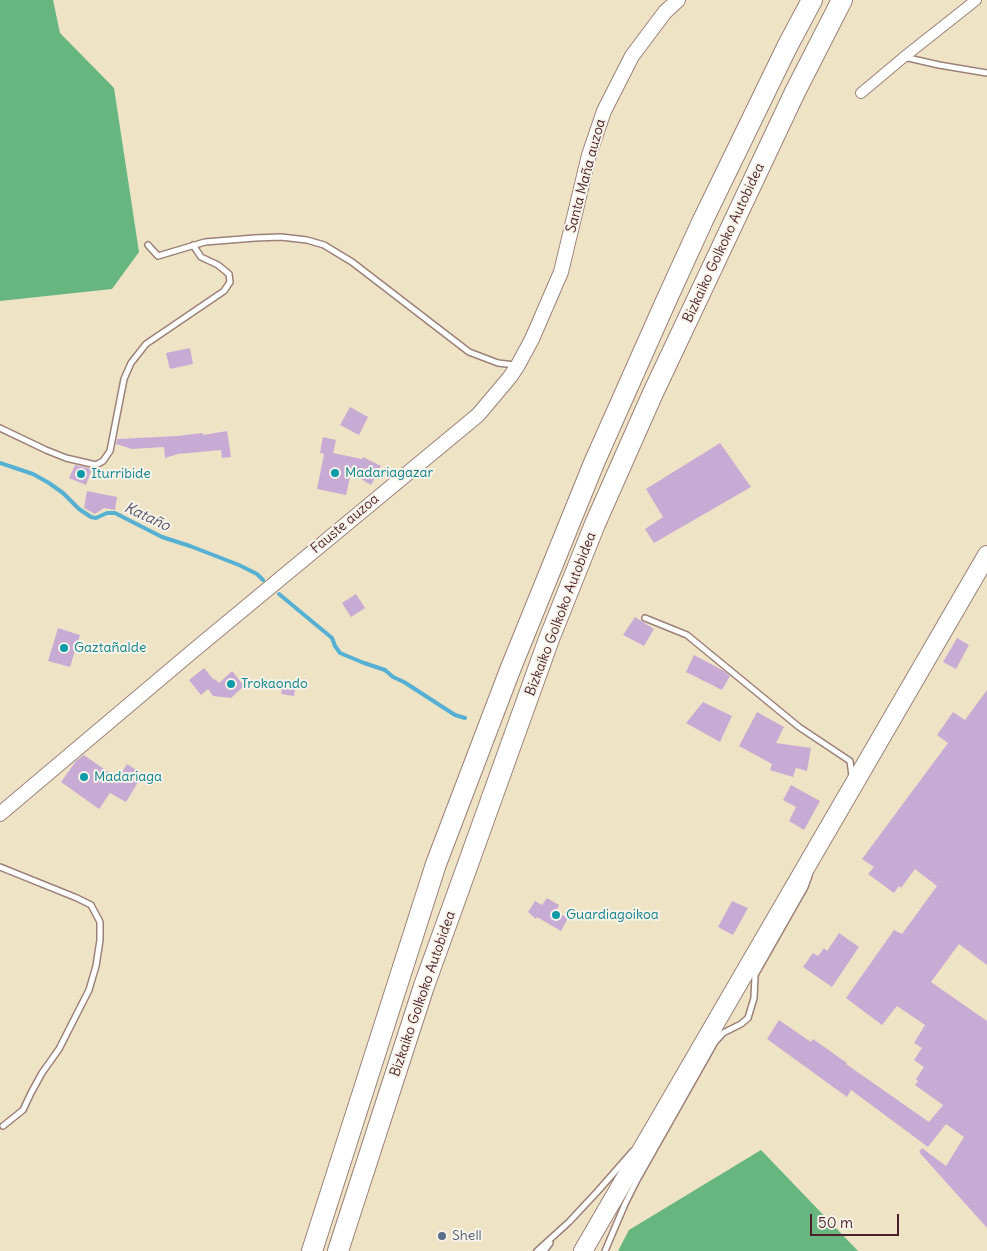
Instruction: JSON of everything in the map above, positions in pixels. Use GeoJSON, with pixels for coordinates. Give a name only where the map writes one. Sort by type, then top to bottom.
{"type":"FeatureCollection","features":[{"type":"Feature","properties":{"kind":"highway","name":"Bizkaiko Golkoko Autobidea"},"geometry":{"type":"LineString","coordinates":[[312,1251],[436,864],[510,670],[594,463],[666,301],[703,220],[787,47],[812,0]]}},
{"type":"Feature","properties":{"kind":"highway","name":"Bizkaiko Golkoko Autobidea"},"geometry":{"type":"LineString","coordinates":[[338,1251],[424,986],[549,639],[592,533],[657,385],[791,101],[842,0]]}},
{"type":"Feature","properties":{"kind":"highway"},"geometry":{"type":"LineString","coordinates":[[583,1251],[849,793],[859,759],[987,555]]}},
{"type":"Feature","properties":{"kind":"street","name":"Santa Maña auzoa"},"geometry":{"type":"LineString","coordinates":[[518,366],[561,272],[589,155],[604,112],[632,56],[666,12],[678,0]]}},
{"type":"Feature","properties":{"kind":"street"},"geometry":{"type":"LineString","coordinates":[[861,93],[976,0]]}},
{"type":"Feature","properties":{"kind":"street","name":"Fauste auzoa"},"geometry":{"type":"LineString","coordinates":[[0,814],[200,645],[478,415],[518,366]]}},
{"type":"Feature","properties":{"kind":"lane"},"geometry":{"type":"LineString","coordinates":[[904,57],[987,73]]}},
{"type":"Feature","properties":{"kind":"lane"},"geometry":{"type":"LineString","coordinates":[[148,245],[158,256],[205,242],[254,238],[281,237],[307,240],[324,245],[352,262],[469,352],[498,363],[518,366]]}},
{"type":"Feature","properties":{"kind":"lane"},"geometry":{"type":"LineString","coordinates":[[0,428],[66,458],[96,465],[103,461],[110,451],[124,379],[131,363],[146,344],[224,291],[230,282],[229,274],[201,256],[193,246]]}},
{"type":"Feature","properties":{"kind":"lane"},"geometry":{"type":"LineString","coordinates":[[645,618],[687,634],[799,727],[859,759]]}},
{"type":"Feature","properties":{"kind":"lane"},"geometry":{"type":"LineString","coordinates":[[605,1251],[637,1180],[715,1042],[723,1033],[741,1024],[748,1018],[754,998],[755,975],[805,887],[818,846]]}},
{"type":"Feature","properties":{"kind":"lane"},"geometry":{"type":"LineString","coordinates":[[0,867],[91,905],[100,922],[100,940],[96,966],[89,990],[59,1049],[42,1073],[23,1110],[3,1126]]}},
{"type":"Feature","properties":{"kind":"lane"},"geometry":{"type":"LineString","coordinates":[[537,1251],[574,1216],[654,1129]]}},
{"type":"Feature","properties":{"kind":"lane"},"geometry":{"type":"LineString","coordinates":[[590,1251],[612,1202]]}},
{"type":"Feature","properties":{"kind":"lane"},"geometry":{"type":"LineString","coordinates":[[544,1251],[556,1234]]}},
{"type":"Feature","properties":{"kind":"green space"},"geometry":{"type":"Polygon","coordinates":[[[0,0],[53,0],[60,33],[114,88],[139,252],[112,289],[0,301],[0,0]]]}},
{"type":"Feature","properties":{"kind":"green space"},"geometry":{"type":"Polygon","coordinates":[[[761,1150],[858,1251],[618,1251],[629,1230],[761,1150]]]}},
{"type":"Feature","properties":{"kind":"building"},"geometry":{"type":"Polygon","coordinates":[[[190,348],[193,364],[170,369],[166,353],[190,348]]]}},
{"type":"Feature","properties":{"kind":"building"},"geometry":{"type":"Polygon","coordinates":[[[350,407],[368,417],[359,435],[340,425],[350,407]]]}},
{"type":"Feature","properties":{"kind":"building"},"geometry":{"type":"Polygon","coordinates":[[[227,431],[231,457],[222,458],[221,450],[178,454],[165,458],[164,447],[132,449],[116,444],[117,439],[203,433],[203,435],[227,431]]]}},
{"type":"Feature","properties":{"kind":"building","name":"Madariagazar"},"geometry":{"type":"Polygon","coordinates":[[[323,437],[336,440],[333,453],[362,459],[363,457],[381,466],[371,485],[351,473],[346,495],[317,489],[324,454],[320,453],[323,437]]]}},
{"type":"Feature","properties":{"kind":"building"},"geometry":{"type":"Polygon","coordinates":[[[720,443],[751,487],[654,543],[645,529],[663,517],[646,489],[720,443]]]}},
{"type":"Feature","properties":{"kind":"building","name":"Iturribide"},"geometry":{"type":"Polygon","coordinates":[[[75,465],[92,469],[86,485],[69,478],[75,465]]]}},
{"type":"Feature","properties":{"kind":"building"},"geometry":{"type":"Polygon","coordinates":[[[87,491],[117,497],[115,510],[104,508],[95,514],[84,508],[87,491]]]}},
{"type":"Feature","properties":{"kind":"building"},"geometry":{"type":"Polygon","coordinates":[[[356,594],[365,608],[351,617],[342,603],[356,594]]]}},
{"type":"Feature","properties":{"kind":"building"},"geometry":{"type":"Polygon","coordinates":[[[635,617],[654,629],[644,646],[623,635],[635,617]]]}},
{"type":"Feature","properties":{"kind":"building","name":"Gaztañalde"},"geometry":{"type":"Polygon","coordinates":[[[58,628],[80,635],[70,667],[48,661],[58,628]]]}},
{"type":"Feature","properties":{"kind":"building"},"geometry":{"type":"Polygon","coordinates":[[[957,638],[969,645],[956,669],[943,662],[957,638]]]}},
{"type":"Feature","properties":{"kind":"building"},"geometry":{"type":"Polygon","coordinates":[[[694,655],[730,676],[722,690],[686,672],[694,655]]]}},
{"type":"Feature","properties":{"kind":"building"},"geometry":{"type":"Polygon","coordinates":[[[204,668],[219,683],[232,671],[244,686],[231,698],[213,696],[208,689],[201,695],[189,680],[204,668]]]}},
{"type":"Feature","properties":{"kind":"building"},"geometry":{"type":"Polygon","coordinates":[[[283,683],[296,685],[294,696],[281,694],[283,683]]]}},
{"type":"Feature","properties":{"kind":"building"},"geometry":{"type":"Polygon","coordinates":[[[987,690],[987,965],[959,944],[931,982],[987,1021],[987,1228],[919,1152],[922,1148],[946,1166],[964,1137],[946,1124],[928,1147],[851,1090],[847,1097],[767,1039],[779,1020],[811,1042],[813,1039],[929,1122],[943,1105],[915,1085],[918,1081],[916,1079],[924,1067],[914,1060],[922,1048],[914,1043],[925,1025],[897,1006],[882,1025],[846,998],[894,930],[902,934],[937,886],[915,869],[901,888],[899,886],[894,893],[868,874],[874,867],[862,859],[948,743],[937,735],[953,712],[965,720],[987,690]]]}},
{"type":"Feature","properties":{"kind":"building"},"geometry":{"type":"Polygon","coordinates":[[[703,702],[732,716],[720,742],[686,723],[703,702]]]}},
{"type":"Feature","properties":{"kind":"building"},"geometry":{"type":"Polygon","coordinates":[[[757,712],[784,727],[776,743],[811,748],[807,771],[796,768],[793,777],[770,770],[772,764],[739,746],[757,712]]]}},
{"type":"Feature","properties":{"kind":"building"},"geometry":{"type":"Polygon","coordinates":[[[84,755],[118,779],[127,764],[143,774],[126,802],[110,793],[99,809],[61,782],[76,761],[84,755]]]}},
{"type":"Feature","properties":{"kind":"building"},"geometry":{"type":"Polygon","coordinates":[[[791,785],[820,801],[804,830],[789,821],[796,807],[783,800],[791,785]]]}},
{"type":"Feature","properties":{"kind":"building","name":"Guardiagoikoa"},"geometry":{"type":"Polygon","coordinates":[[[547,898],[559,905],[556,912],[568,918],[561,931],[537,917],[536,919],[528,912],[535,901],[542,905],[547,898]]]}},
{"type":"Feature","properties":{"kind":"building"},"geometry":{"type":"Polygon","coordinates":[[[732,901],[748,908],[733,935],[718,927],[732,901]]]}},
{"type":"Feature","properties":{"kind":"building"},"geometry":{"type":"Polygon","coordinates":[[[839,933],[859,947],[832,987],[803,967],[813,953],[818,956],[824,948],[827,951],[839,933]]]}},
{"type":"Feature","properties":{"kind":"waterway","name":"Kataño"},"geometry":{"type":"LineString","coordinates":[[0,463],[33,474],[49,483],[91,517],[96,518],[107,513],[115,513],[162,537],[239,565],[257,574],[263,580]]}},
{"type":"Feature","properties":{"kind":"waterway","name":"Kataño"},"geometry":{"type":"LineString","coordinates":[[279,594],[332,638],[340,653],[385,670],[393,677],[455,715],[465,718]]}},
{"type":"Feature","properties":{"kind":"place","name":"Madariagazar"},"geometry":{"type":"Point","coordinates":[335,473]}},
{"type":"Feature","properties":{"kind":"place","name":"Iturribide"},"geometry":{"type":"Point","coordinates":[81,474]}},
{"type":"Feature","properties":{"kind":"place","name":"Gaztañalde"},"geometry":{"type":"Point","coordinates":[64,648]}},
{"type":"Feature","properties":{"kind":"place","name":"Trokaondo"},"geometry":{"type":"Point","coordinates":[231,684]}},
{"type":"Feature","properties":{"kind":"place","name":"Madariaga"},"geometry":{"type":"Point","coordinates":[84,777]}},
{"type":"Feature","properties":{"kind":"place","name":"Guardiagoikoa"},"geometry":{"type":"Point","coordinates":[556,915]}},
{"type":"Feature","properties":{"kind":"place","name":"Shell"},"geometry":{"type":"Point","coordinates":[442,1236]}}]}
